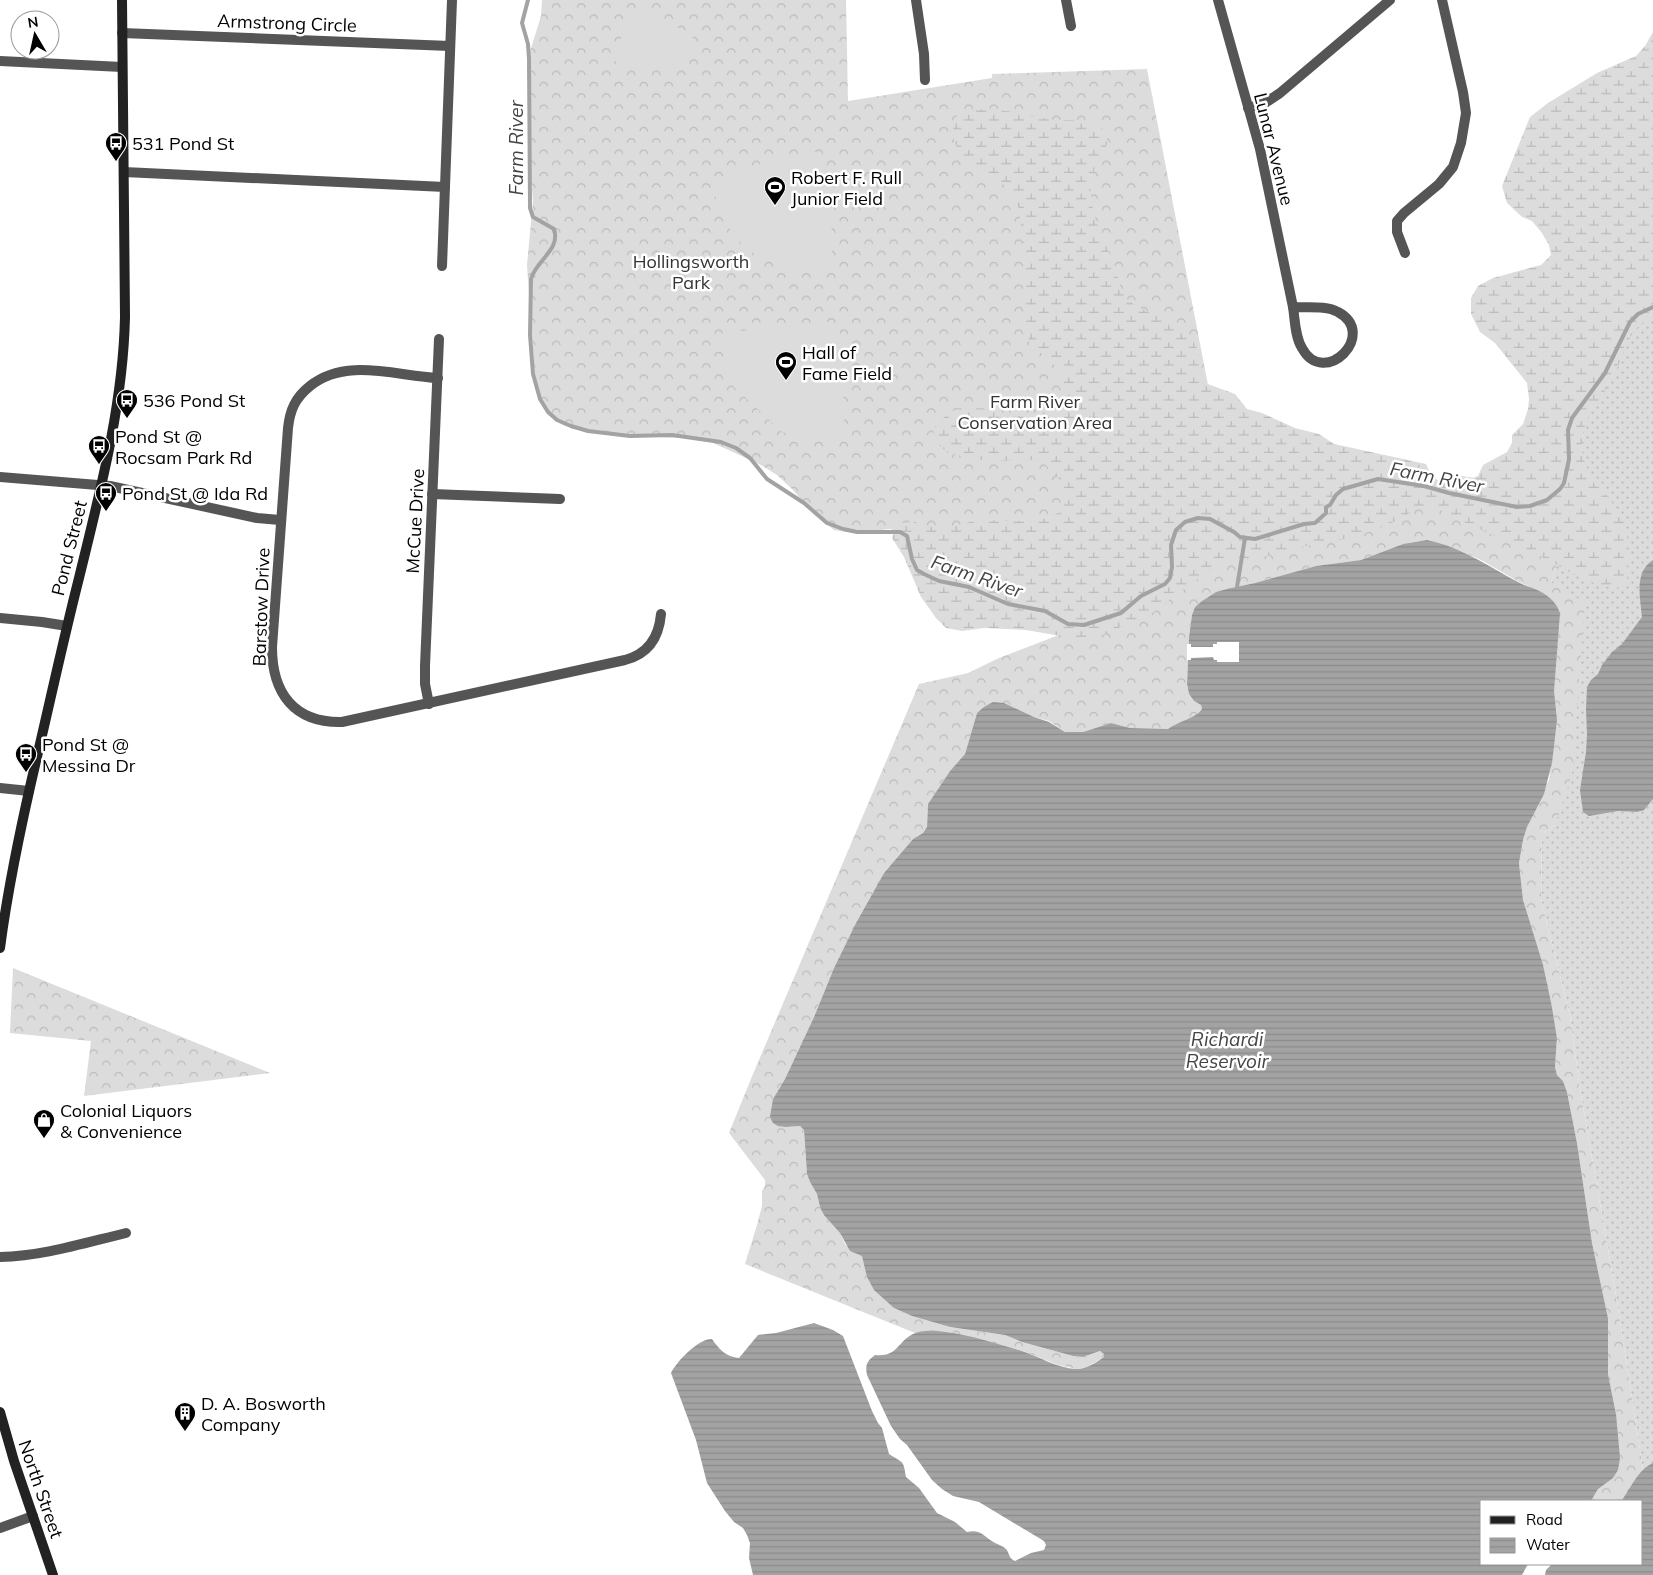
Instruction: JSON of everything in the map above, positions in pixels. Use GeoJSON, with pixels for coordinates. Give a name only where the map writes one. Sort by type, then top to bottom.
{"type":"FeatureCollection","features":[{"type":"Feature","properties":{"kind":"main road","name":"Pond Street"},"geometry":{"type":"LineString","coordinates":[[0,948],[10,881],[29,791],[117,411],[123,352],[125,301],[122,0]]}},
{"type":"Feature","properties":{"kind":"main road","name":"North Street"},"geometry":{"type":"LineString","coordinates":[[0,1412],[9,1446],[53,1575]]}},
{"type":"Feature","properties":{"kind":"street"},"geometry":{"type":"LineString","coordinates":[[442,266],[452,0]]}},
{"type":"Feature","properties":{"kind":"street"},"geometry":{"type":"LineString","coordinates":[[916,0],[924,54],[925,80]]}},
{"type":"Feature","properties":{"kind":"street"},"geometry":{"type":"LineString","coordinates":[[1066,0],[1071,26]]}},
{"type":"Feature","properties":{"kind":"street","name":"Lunar Avenue"},"geometry":{"type":"LineString","coordinates":[[1218,0],[1263,160],[1300,344],[1308,356],[1316,361],[1329,362],[1341,358],[1352,342],[1350,324],[1342,314],[1329,309],[1293,307]]}},
{"type":"Feature","properties":{"kind":"street"},"geometry":{"type":"LineString","coordinates":[[1248,108],[1265,103],[1280,93],[1390,0]]}},
{"type":"Feature","properties":{"kind":"street"},"geometry":{"type":"LineString","coordinates":[[1405,253],[1397,232],[1397,221],[1439,184],[1454,167],[1464,124],[1465,104],[1442,0]]}},
{"type":"Feature","properties":{"kind":"street","name":"Armstrong Circle"},"geometry":{"type":"LineString","coordinates":[[122,33],[450,46]]}},
{"type":"Feature","properties":{"kind":"street"},"geometry":{"type":"LineString","coordinates":[[0,61],[122,67]]}},
{"type":"Feature","properties":{"kind":"street"},"geometry":{"type":"LineString","coordinates":[[124,172],[445,187]]}},
{"type":"Feature","properties":{"kind":"street","name":"McCue Drive"},"geometry":{"type":"LineString","coordinates":[[429,704],[425,684],[425,666],[439,339]]}},
{"type":"Feature","properties":{"kind":"street","name":"Barstow Drive"},"geometry":{"type":"LineString","coordinates":[[438,378],[366,370],[347,370],[323,377],[302,392],[293,404],[289,419],[280,520],[272,657],[274,674],[280,692],[290,704],[314,718],[332,722],[354,720],[633,658],[640,655],[651,644],[662,614]]}},
{"type":"Feature","properties":{"kind":"street"},"geometry":{"type":"LineString","coordinates":[[0,477],[123,488],[257,518],[280,520]]}},
{"type":"Feature","properties":{"kind":"street"},"geometry":{"type":"LineString","coordinates":[[432,494],[560,499]]}},
{"type":"Feature","properties":{"kind":"street"},"geometry":{"type":"LineString","coordinates":[[0,618],[67,626]]}},
{"type":"Feature","properties":{"kind":"street"},"geometry":{"type":"LineString","coordinates":[[0,788],[29,791]]}},
{"type":"Feature","properties":{"kind":"street"},"geometry":{"type":"LineString","coordinates":[[0,1257],[35,1254],[126,1232]]}},
{"type":"Feature","properties":{"kind":"street"},"geometry":{"type":"LineString","coordinates":[[0,1528],[33,1516]]}},
{"type":"Feature","properties":{"kind":"green space"},"geometry":{"type":"Polygon","coordinates":[[[542,0],[846,0],[848,101],[992,78],[992,74],[1147,69],[1240,551],[1336,534],[1462,476],[1581,495],[1551,582],[1585,603],[1572,775],[1555,825],[1542,834],[1541,899],[1570,1016],[1580,1089],[1616,1295],[1643,1470],[1622,1500],[1592,1500],[1598,1489],[1616,1414],[1608,1374],[1608,1318],[1592,1243],[1577,1143],[1567,1092],[1563,1081],[1557,1075],[1555,1067],[1557,1038],[1552,1007],[1523,900],[1519,863],[1527,827],[1549,780],[1557,720],[1554,691],[1560,622],[1545,594],[1519,582],[1483,561],[1453,548],[1427,540],[1403,544],[1361,560],[1316,566],[1217,592],[1208,597],[1195,607],[1189,637],[1187,684],[1189,694],[1194,701],[1201,705],[1202,709],[1195,715],[1168,729],[1130,728],[1111,723],[1083,732],[1065,732],[1049,721],[1034,717],[1004,703],[977,713],[965,754],[950,771],[928,804],[927,827],[923,833],[913,839],[884,873],[856,923],[785,1079],[773,1099],[786,1127],[800,1126],[804,1130],[807,1174],[817,1194],[820,1207],[840,1233],[845,1244],[857,1254],[862,1255],[865,1266],[894,1308],[912,1316],[950,1327],[1005,1335],[1022,1342],[1073,1356],[1083,1357],[1101,1351],[1104,1357],[1087,1367],[1077,1369],[1058,1365],[1023,1351],[960,1334],[915,1333],[745,1264],[762,1206],[762,1191],[765,1186],[765,1180],[729,1133],[919,684],[968,673],[999,658],[1077,628],[911,536],[890,529],[853,533],[834,530],[814,514],[777,475],[759,464],[711,442],[685,438],[631,436],[573,429],[554,419],[540,400],[535,379],[527,265],[533,201],[528,144],[531,98],[527,69],[528,58],[541,16],[542,0]]]}},
{"type":"Feature","properties":{"kind":"green space"},"geometry":{"type":"Polygon","coordinates":[[[638,8],[649,8],[696,40],[684,59],[667,67],[646,70],[628,68],[610,58],[638,8]]]}},
{"type":"Feature","properties":{"kind":"green space"},"geometry":{"type":"Polygon","coordinates":[[[1653,32],[1653,317],[1639,326],[1629,340],[1612,380],[1593,408],[1585,424],[1582,447],[1587,468],[1613,504],[1626,531],[1629,555],[1627,581],[1619,588],[1602,586],[1574,575],[1551,561],[1448,515],[1438,508],[1426,506],[1416,509],[1400,519],[1375,530],[1344,539],[1290,549],[1268,556],[1231,561],[1212,568],[1152,613],[1098,637],[1084,640],[1026,630],[984,628],[962,631],[946,628],[936,618],[921,597],[904,557],[892,538],[895,529],[902,523],[915,522],[928,527],[948,527],[979,520],[1021,521],[1043,519],[1058,513],[1062,506],[1059,479],[1044,463],[1033,460],[1000,461],[972,459],[946,452],[936,440],[933,429],[948,413],[964,407],[1016,416],[1037,413],[1055,403],[1061,395],[1063,387],[1063,373],[1029,342],[1026,324],[1026,275],[1019,208],[1011,192],[1000,181],[985,175],[959,151],[954,141],[953,125],[958,114],[980,109],[991,109],[1054,120],[1085,120],[1099,125],[1107,136],[1107,142],[1104,153],[1093,173],[1091,198],[1096,222],[1115,267],[1121,288],[1130,302],[1157,316],[1195,341],[1205,383],[1235,394],[1247,409],[1262,413],[1295,428],[1319,434],[1334,444],[1426,464],[1435,479],[1448,484],[1462,482],[1478,476],[1483,465],[1507,452],[1512,443],[1512,435],[1523,424],[1528,409],[1527,383],[1495,343],[1480,332],[1471,314],[1471,298],[1478,286],[1493,278],[1541,265],[1551,255],[1549,245],[1532,221],[1522,217],[1507,203],[1502,186],[1530,117],[1548,103],[1597,73],[1636,56],[1645,46],[1653,32]]]}},
{"type":"Feature","properties":{"kind":"green space","name":"Robert F. Rull Junior Field"},"geometry":{"type":"Polygon","coordinates":[[[816,152],[826,159],[831,199],[832,268],[805,272],[776,264],[752,252],[735,237],[720,213],[711,180],[780,158],[816,152]]]}},
{"type":"Feature","properties":{"kind":"green space"},"geometry":{"type":"Polygon","coordinates":[[[1653,307],[1653,1486],[1643,1470],[1616,1295],[1580,1089],[1570,1016],[1541,899],[1542,834],[1555,825],[1551,582],[1581,495],[1583,401],[1624,334],[1653,307]]]}},
{"type":"Feature","properties":{"kind":"green space","name":"Hall of Fame Field"},"geometry":{"type":"Polygon","coordinates":[[[830,322],[840,331],[845,435],[799,438],[782,432],[733,386],[724,375],[722,333],[830,322]]]}},
{"type":"Feature","properties":{"kind":"green space"},"geometry":{"type":"Polygon","coordinates":[[[13,968],[270,1073],[84,1096],[91,1041],[10,1033],[13,968]]]}},
{"type":"Feature","properties":{"kind":"water","name":"Richardi Reservoir"},"geometry":{"type":"Polygon","coordinates":[[[1427,540],[1463,552],[1518,582],[1543,593],[1554,603],[1560,613],[1554,691],[1557,720],[1552,763],[1544,794],[1527,827],[1519,863],[1523,900],[1543,965],[1552,1007],[1557,1038],[1555,1067],[1557,1075],[1563,1081],[1567,1092],[1577,1143],[1592,1243],[1608,1318],[1608,1374],[1616,1414],[1620,1458],[1618,1470],[1613,1478],[1598,1489],[1592,1500],[1480,1500],[1480,1565],[1527,1565],[1522,1575],[753,1575],[749,1558],[750,1543],[747,1535],[743,1528],[734,1522],[725,1511],[707,1483],[696,1440],[671,1373],[683,1357],[701,1342],[712,1339],[723,1352],[739,1358],[758,1335],[776,1333],[814,1323],[843,1336],[872,1411],[882,1428],[889,1454],[902,1462],[906,1477],[919,1488],[937,1513],[955,1522],[967,1532],[979,1533],[1004,1547],[1015,1561],[1031,1553],[1044,1550],[1046,1545],[1044,1541],[979,1502],[953,1496],[932,1480],[891,1426],[867,1375],[867,1364],[875,1355],[893,1352],[913,1334],[929,1331],[959,1334],[983,1340],[1022,1351],[1069,1368],[1084,1368],[1104,1357],[1104,1354],[1100,1351],[1083,1357],[1073,1356],[1022,1342],[1005,1335],[950,1327],[912,1316],[894,1308],[874,1290],[867,1277],[862,1256],[850,1251],[840,1233],[824,1215],[817,1194],[807,1174],[804,1130],[800,1126],[778,1126],[773,1123],[770,1117],[773,1099],[785,1079],[856,923],[884,873],[913,839],[923,833],[927,827],[928,804],[950,771],[965,754],[977,713],[993,702],[1004,703],[1049,722],[1065,732],[1083,732],[1111,723],[1130,728],[1168,729],[1195,715],[1202,709],[1201,705],[1194,701],[1189,694],[1187,684],[1192,615],[1195,607],[1202,601],[1216,592],[1316,566],[1361,560],[1403,544],[1427,540]]]}},
{"type":"Feature","properties":{"kind":"water"},"geometry":{"type":"Polygon","coordinates":[[[1653,560],[1653,799],[1644,810],[1637,812],[1618,811],[1589,816],[1583,812],[1580,790],[1586,752],[1587,687],[1612,652],[1622,644],[1642,617],[1641,578],[1647,565],[1653,560]]]}},
{"type":"Feature","properties":{"kind":"water"},"geometry":{"type":"Polygon","coordinates":[[[1653,1463],[1653,1575],[1545,1575],[1546,1570],[1551,1565],[1643,1565],[1643,1500],[1622,1500],[1638,1475],[1653,1463]]]}},
{"type":"Feature","properties":{"kind":"pier"},"geometry":{"type":"Polygon","coordinates":[[[1217,642],[1239,642],[1239,662],[1217,662],[1213,657],[1191,658],[1191,660],[1187,660],[1187,644],[1191,644],[1191,647],[1213,647],[1213,644],[1217,644],[1217,642]]]}},
{"type":"Feature","properties":{"kind":"waterway","name":"Farm River"},"geometry":{"type":"LineString","coordinates":[[528,0],[522,23],[528,44],[529,59],[530,208],[533,217],[554,229],[555,236],[551,249],[531,279],[530,335],[533,374],[540,399],[548,412],[557,420],[588,431],[630,436],[672,435],[721,442],[736,448],[750,458],[767,479],[804,503],[827,523],[857,532],[900,532],[907,536],[912,559],[917,570],[924,574],[939,581],[969,587],[1008,604],[1045,611],[1068,624],[1084,625],[1121,613],[1141,596],[1165,584],[1170,578],[1172,567],[1171,545],[1176,530],[1185,522],[1198,518],[1210,519],[1240,537],[1255,539],[1304,524],[1315,523],[1326,513],[1326,507],[1330,505],[1336,495],[1343,489],[1378,479],[1424,486],[1517,507],[1530,506],[1547,500],[1564,483],[1569,459],[1568,430],[1572,418],[1605,373],[1630,322],[1638,314],[1653,307]]}},
{"type":"Feature","properties":{"kind":"waterway"},"geometry":{"type":"LineString","coordinates":[[1237,587],[1245,538]]}},
{"type":"Feature","properties":{"kind":"place","name":"531 Pond St"},"geometry":{"type":"Point","coordinates":[116,162]}},
{"type":"Feature","properties":{"kind":"place","name":"Robert F. Rull Junior Field"},"geometry":{"type":"Point","coordinates":[775,206]}},
{"type":"Feature","properties":{"kind":"place","name":"Hall of Fame Field"},"geometry":{"type":"Point","coordinates":[786,381]}},
{"type":"Feature","properties":{"kind":"place","name":"536 Pond St"},"geometry":{"type":"Point","coordinates":[127,419]}},
{"type":"Feature","properties":{"kind":"place","name":"Pond St @ Rocsam Park Rd"},"geometry":{"type":"Point","coordinates":[99,465]}},
{"type":"Feature","properties":{"kind":"place","name":"Pond St @ Ida Rd"},"geometry":{"type":"Point","coordinates":[106,512]}},
{"type":"Feature","properties":{"kind":"place","name":"Pond St @ Messina Dr"},"geometry":{"type":"Point","coordinates":[26,773]}},
{"type":"Feature","properties":{"kind":"place","name":"Colonial Liquors & Convenience"},"geometry":{"type":"Point","coordinates":[44,1139]}},
{"type":"Feature","properties":{"kind":"place","name":"D. A. Bosworth Company"},"geometry":{"type":"Point","coordinates":[185,1432]}},
{"type":"Feature","properties":{"kind":"park label","name":"Hollingsworth Park"},"geometry":{"type":"Point","coordinates":[691,271]}},
{"type":"Feature","properties":{"kind":"park label","name":"Farm River Conservation Area"},"geometry":{"type":"Point","coordinates":[1035,411]}}]}
